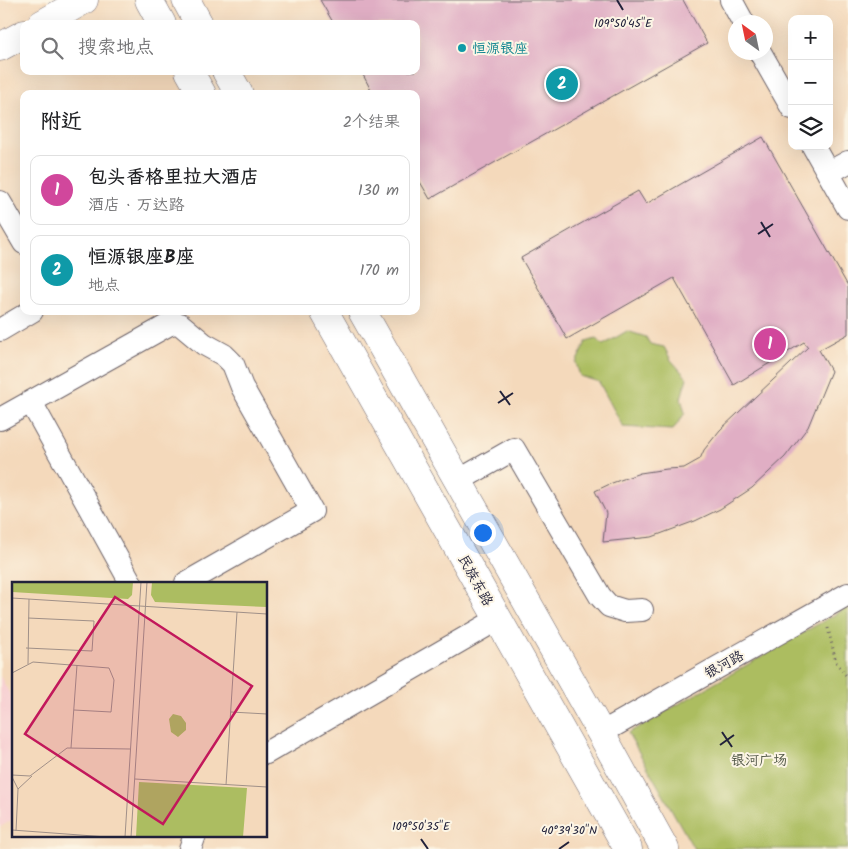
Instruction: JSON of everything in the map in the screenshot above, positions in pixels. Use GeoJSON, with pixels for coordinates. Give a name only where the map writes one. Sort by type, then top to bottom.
{"type":"FeatureCollection","features":[{"type":"Feature","properties":{"kind":"main road"},"geometry":{"type":"LineString","coordinates":[[49,20],[84,0]]}},
{"type":"Feature","properties":{"kind":"main road"},"geometry":{"type":"LineString","coordinates":[[149,0],[160,20]]}},
{"type":"Feature","properties":{"kind":"main road"},"geometry":{"type":"LineString","coordinates":[[186,0],[197,20]]}},
{"type":"Feature","properties":{"kind":"main road"},"geometry":{"type":"LineString","coordinates":[[0,47],[20,36]]}},
{"type":"Feature","properties":{"kind":"main road"},"geometry":{"type":"LineString","coordinates":[[191,75],[200,90]]}},
{"type":"Feature","properties":{"kind":"main road"},"geometry":{"type":"LineString","coordinates":[[228,75],[237,90]]}},
{"type":"Feature","properties":{"kind":"main road","name":"民族东路"},"geometry":{"type":"LineString","coordinates":[[326,315],[628,849]]}},
{"type":"Feature","properties":{"kind":"main road"},"geometry":{"type":"LineString","coordinates":[[364,315],[601,733],[664,849]]}},
{"type":"Feature","properties":{"kind":"street"},"geometry":{"type":"LineString","coordinates":[[731,0],[739,15]]}},
{"type":"Feature","properties":{"kind":"street"},"geometry":{"type":"LineString","coordinates":[[765,60],[790,105]]}},
{"type":"Feature","properties":{"kind":"street"},"geometry":{"type":"LineString","coordinates":[[815,150],[848,208]]}},
{"type":"Feature","properties":{"kind":"street"},"geometry":{"type":"LineString","coordinates":[[828,173],[848,162]]}},
{"type":"Feature","properties":{"kind":"street"},"geometry":{"type":"LineString","coordinates":[[0,202],[20,237]]}},
{"type":"Feature","properties":{"kind":"street"},"geometry":{"type":"LineString","coordinates":[[0,330],[25,315]]}},
{"type":"Feature","properties":{"kind":"street"},"geometry":{"type":"LineString","coordinates":[[0,419],[159,329],[174,323],[180,324],[204,344],[224,355],[233,364],[242,387],[312,510],[188,582]]}},
{"type":"Feature","properties":{"kind":"street"},"geometry":{"type":"LineString","coordinates":[[31,402],[130,582]]}},
{"type":"Feature","properties":{"kind":"street"},"geometry":{"type":"LineString","coordinates":[[458,481],[514,449],[600,596],[609,606],[625,611],[642,610]]}},
{"type":"Feature","properties":{"kind":"street","name":"银河路"},"geometry":{"type":"LineString","coordinates":[[601,733],[848,594]]}},
{"type":"Feature","properties":{"kind":"street"},"geometry":{"type":"LineString","coordinates":[[268,752],[498,619]]}},
{"type":"Feature","properties":{"kind":"street"},"geometry":{"type":"LineString","coordinates":[[190,849],[194,836]]}},
{"type":"Feature","properties":{"kind":"path"},"geometry":{"type":"LineString","coordinates":[[824,608],[836,662],[848,678]]}},
{"type":"Feature","properties":{"kind":"shaded area"},"geometry":{"type":"Polygon","coordinates":[[[0,676],[12,698],[12,820],[0,827],[0,676]]]}},
{"type":"Feature","properties":{"kind":"green space"},"geometry":{"type":"Polygon","coordinates":[[[627,331],[646,337],[650,344],[664,347],[671,360],[687,378],[681,398],[685,413],[673,430],[623,427],[599,382],[580,376],[576,363],[586,342],[596,339],[603,345],[627,331]]]}},
{"type":"Feature","properties":{"kind":"green space","name":"银河广场"},"geometry":{"type":"Polygon","coordinates":[[[848,607],[848,849],[694,849],[628,733],[848,607]]]}},
{"type":"Feature","properties":{"kind":"building"},"geometry":{"type":"Polygon","coordinates":[[[320,0],[683,0],[707,43],[430,199],[420,182],[420,90],[371,90],[363,75],[420,75],[420,20],[332,20],[320,0]]]}},
{"type":"Feature","properties":{"kind":"building"},"geometry":{"type":"Polygon","coordinates":[[[763,137],[848,286],[848,334],[819,350],[831,371],[808,427],[785,457],[752,488],[720,509],[695,521],[652,537],[603,542],[606,513],[595,491],[640,473],[684,468],[700,459],[704,450],[720,430],[808,347],[804,342],[734,385],[674,278],[567,339],[521,258],[638,191],[646,204],[763,137]]]}},
{"type":"Feature","properties":{"kind":"place","name":"恒源银座"},"geometry":{"type":"Point","coordinates":[462,48]}},
{"type":"Feature","properties":{"kind":"place","name":"恒源银座B座"},"geometry":{"type":"Point","coordinates":[562,84]}},
{"type":"Feature","properties":{"kind":"place","name":"包头香格里拉大酒店"},"geometry":{"type":"Point","coordinates":[770,344]}}]}
